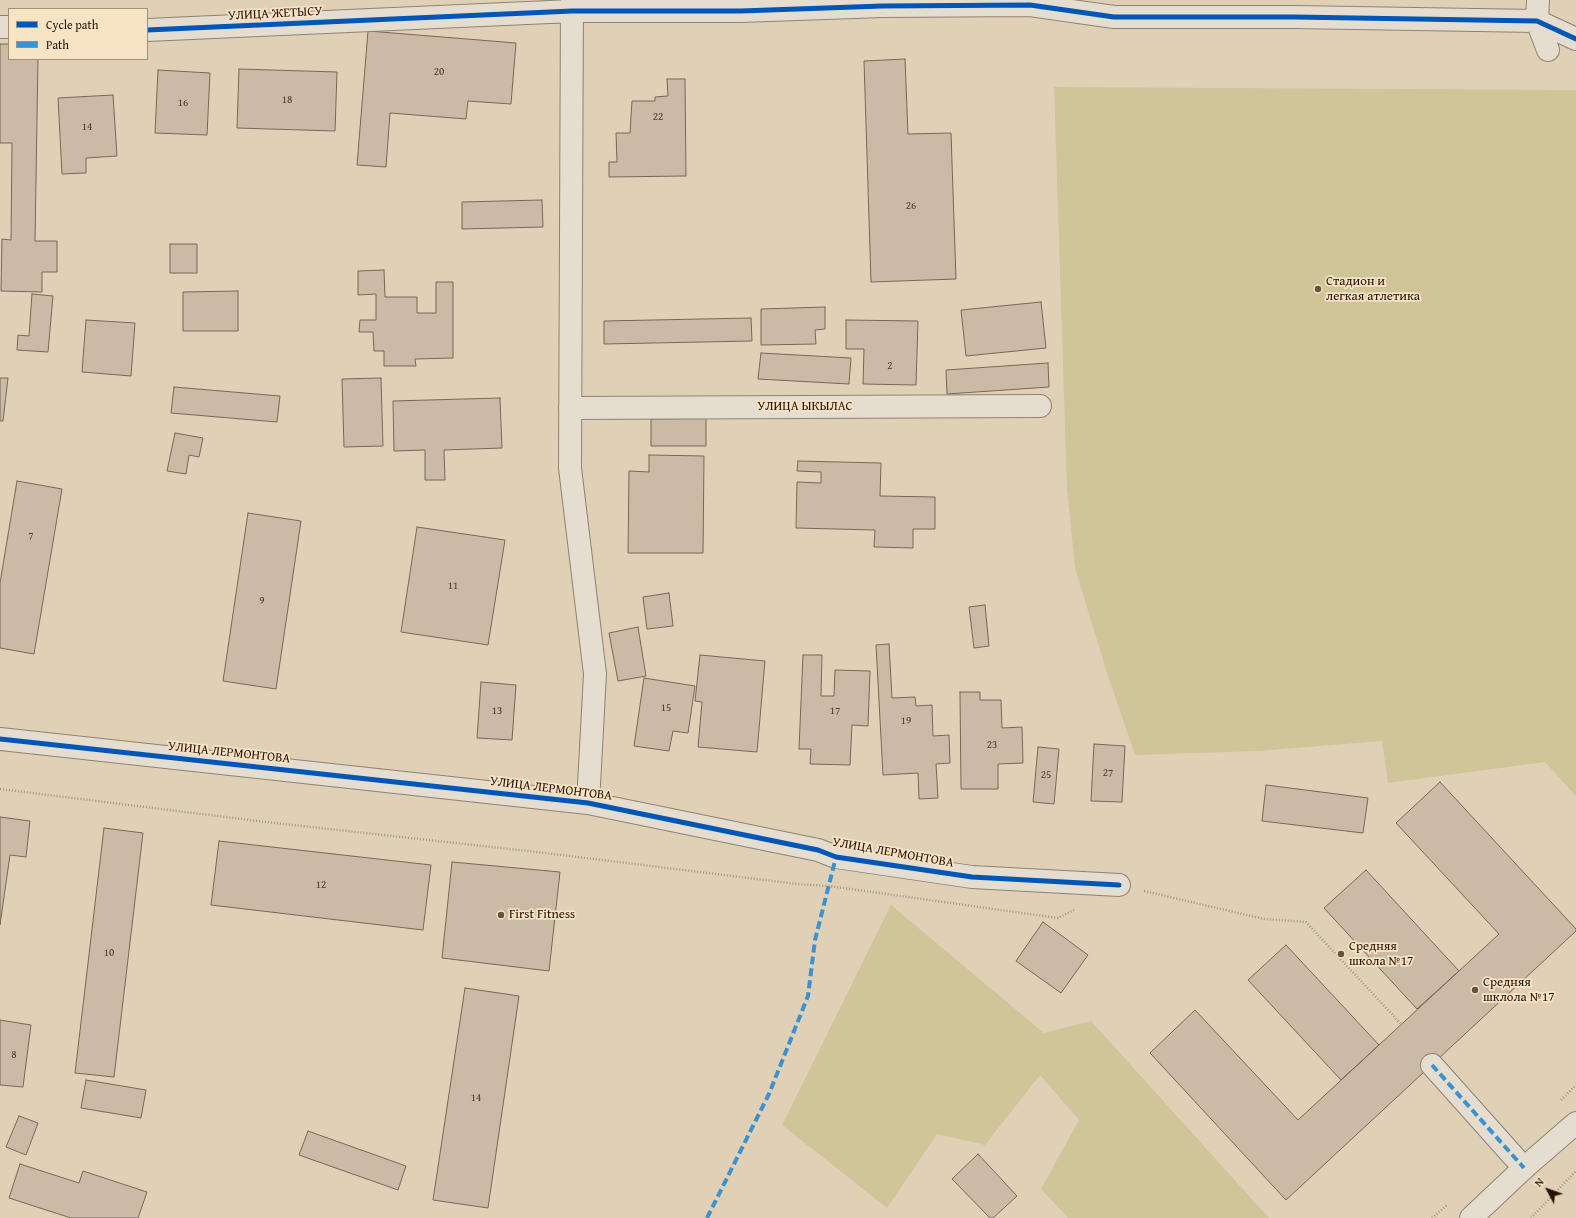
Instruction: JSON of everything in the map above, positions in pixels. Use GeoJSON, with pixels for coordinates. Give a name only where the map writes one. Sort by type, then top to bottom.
{"type":"FeatureCollection","features":[{"type":"Feature","properties":{"kind":"street"},"geometry":{"type":"LineString","coordinates":[[1538,0],[1537,22],[1548,50]]}},
{"type":"Feature","properties":{"kind":"street","name":"УЛИЦА ЖЕТЫСУ"},"geometry":{"type":"LineString","coordinates":[[148,30],[572,6],[740,11],[1029,2],[1114,17],[1286,17],[1537,22],[1576,39]]}},
{"type":"Feature","properties":{"kind":"street"},"geometry":{"type":"LineString","coordinates":[[572,6],[570,468],[595,674],[588,803]]}},
{"type":"Feature","properties":{"kind":"street","name":"УЛИЦА ЫКЫЛАС"},"geometry":{"type":"LineString","coordinates":[[570,408],[1040,406]]}},
{"type":"Feature","properties":{"kind":"street","name":"УЛИЦА ЛЕРМОНТОВА"},"geometry":{"type":"LineString","coordinates":[[0,739],[588,803],[818,850],[836,857],[972,877],[1119,886]]}},
{"type":"Feature","properties":{"kind":"street"},"geometry":{"type":"LineString","coordinates":[[1432,1065],[1524,1168]]}},
{"type":"Feature","properties":{"kind":"street"},"geometry":{"type":"LineString","coordinates":[[1471,1218],[1524,1168],[1576,1123]]}},
{"type":"Feature","properties":{"kind":"path"},"geometry":{"type":"LineString","coordinates":[[0,788],[266,822],[538,852],[789,883],[829,886],[1058,918],[1078,908]]}},
{"type":"Feature","properties":{"kind":"path"},"geometry":{"type":"LineString","coordinates":[[1119,886],[1264,919],[1306,922],[1401,1024]]}},
{"type":"Feature","properties":{"kind":"path"},"geometry":{"type":"LineString","coordinates":[[1531,1218],[1576,1171]]}},
{"type":"Feature","properties":{"kind":"shaded area","name":"Стадион и легкая атлетика"},"geometry":{"type":"Polygon","coordinates":[[[1054,87],[1576,90],[1576,796],[1545,762],[1388,783],[1382,741],[1258,751],[1135,755],[1107,673],[1075,568],[1067,489],[1054,87]]]}},
{"type":"Feature","properties":{"kind":"shaded area"},"geometry":{"type":"Polygon","coordinates":[[[891,905],[1044,1033],[1091,1021],[1269,1218],[1068,1218],[1041,1189],[1079,1120],[1040,1075],[985,1145],[937,1134],[887,1208],[782,1125],[891,905]]]}},
{"type":"Feature","properties":{"kind":"building"},"geometry":{"type":"Polygon","coordinates":[[[368,31],[516,43],[511,104],[468,101],[466,119],[390,113],[386,167],[357,165],[368,31]]]}},
{"type":"Feature","properties":{"kind":"building"},"geometry":{"type":"Polygon","coordinates":[[[0,44],[8,44],[8,60],[38,60],[35,241],[57,241],[57,272],[42,272],[42,292],[1,291],[2,239],[11,240],[12,143],[0,143],[0,44]]]}},
{"type":"Feature","properties":{"kind":"building"},"geometry":{"type":"Polygon","coordinates":[[[905,59],[908,134],[951,133],[956,279],[871,282],[864,61],[905,59]]]}},
{"type":"Feature","properties":{"kind":"building"},"geometry":{"type":"Polygon","coordinates":[[[239,69],[337,72],[335,131],[237,128],[239,69]]]}},
{"type":"Feature","properties":{"kind":"building"},"geometry":{"type":"Polygon","coordinates":[[[158,70],[210,73],[207,135],[155,133],[158,70]]]}},
{"type":"Feature","properties":{"kind":"building"},"geometry":{"type":"Polygon","coordinates":[[[667,79],[685,79],[686,176],[609,177],[609,162],[617,162],[616,133],[630,133],[632,101],[655,101],[655,97],[668,96],[667,79]]]}},
{"type":"Feature","properties":{"kind":"building"},"geometry":{"type":"Polygon","coordinates":[[[113,95],[117,156],[86,158],[86,173],[62,174],[58,98],[113,95]]]}},
{"type":"Feature","properties":{"kind":"building"},"geometry":{"type":"Polygon","coordinates":[[[542,200],[543,227],[462,229],[462,202],[542,200]]]}},
{"type":"Feature","properties":{"kind":"building"},"geometry":{"type":"Polygon","coordinates":[[[170,244],[197,244],[197,273],[170,273],[170,244]]]}},
{"type":"Feature","properties":{"kind":"building"},"geometry":{"type":"Polygon","coordinates":[[[384,270],[385,297],[417,297],[417,313],[436,313],[436,282],[453,282],[453,358],[415,359],[416,366],[384,366],[384,351],[374,351],[373,332],[359,332],[360,320],[376,320],[376,294],[358,295],[358,271],[384,270]]]}},
{"type":"Feature","properties":{"kind":"building"},"geometry":{"type":"Polygon","coordinates":[[[238,291],[238,331],[183,331],[183,292],[238,291]]]}},
{"type":"Feature","properties":{"kind":"building"},"geometry":{"type":"Polygon","coordinates":[[[32,294],[53,296],[48,352],[17,350],[18,335],[29,336],[32,294]]]}},
{"type":"Feature","properties":{"kind":"building"},"geometry":{"type":"Polygon","coordinates":[[[1041,302],[1046,348],[966,356],[961,310],[1041,302]]]}},
{"type":"Feature","properties":{"kind":"building"},"geometry":{"type":"Polygon","coordinates":[[[825,307],[825,329],[815,330],[816,344],[761,345],[761,309],[825,307]]]}},
{"type":"Feature","properties":{"kind":"building"},"geometry":{"type":"Polygon","coordinates":[[[751,318],[752,341],[604,344],[604,321],[751,318]]]}},
{"type":"Feature","properties":{"kind":"building"},"geometry":{"type":"Polygon","coordinates":[[[86,320],[135,323],[131,376],[82,372],[86,320]]]}},
{"type":"Feature","properties":{"kind":"building"},"geometry":{"type":"Polygon","coordinates":[[[846,320],[918,321],[916,385],[863,384],[864,349],[846,349],[846,320]]]}},
{"type":"Feature","properties":{"kind":"building"},"geometry":{"type":"Polygon","coordinates":[[[761,353],[851,358],[849,384],[758,379],[761,353]]]}},
{"type":"Feature","properties":{"kind":"building"},"geometry":{"type":"Polygon","coordinates":[[[1048,363],[1049,387],[947,394],[946,370],[1048,363]]]}},
{"type":"Feature","properties":{"kind":"building"},"geometry":{"type":"Polygon","coordinates":[[[0,378],[8,378],[3,421],[0,421],[0,378]]]}},
{"type":"Feature","properties":{"kind":"building"},"geometry":{"type":"Polygon","coordinates":[[[381,378],[383,446],[344,447],[342,379],[381,378]]]}},
{"type":"Feature","properties":{"kind":"building"},"geometry":{"type":"Polygon","coordinates":[[[174,387],[280,396],[277,422],[171,413],[174,387]]]}},
{"type":"Feature","properties":{"kind":"building"},"geometry":{"type":"Polygon","coordinates":[[[500,398],[502,448],[444,450],[445,480],[425,480],[425,450],[394,451],[393,401],[500,398]]]}},
{"type":"Feature","properties":{"kind":"building"},"geometry":{"type":"Polygon","coordinates":[[[706,418],[706,446],[651,446],[651,419],[706,418]]]}},
{"type":"Feature","properties":{"kind":"building"},"geometry":{"type":"Polygon","coordinates":[[[175,433],[203,438],[199,457],[189,455],[186,474],[167,471],[175,433]]]}},
{"type":"Feature","properties":{"kind":"building"},"geometry":{"type":"Polygon","coordinates":[[[649,455],[704,456],[703,553],[628,553],[629,471],[649,472],[649,455]]]}},
{"type":"Feature","properties":{"kind":"building"},"geometry":{"type":"Polygon","coordinates":[[[798,461],[881,463],[880,496],[935,497],[935,529],[913,529],[913,548],[874,547],[875,530],[796,528],[797,482],[821,483],[821,472],[797,471],[798,461]]]}},
{"type":"Feature","properties":{"kind":"building"},"geometry":{"type":"Polygon","coordinates":[[[17,481],[62,489],[34,654],[0,648],[0,583],[17,481]]]}},
{"type":"Feature","properties":{"kind":"building"},"geometry":{"type":"Polygon","coordinates":[[[248,513],[301,521],[276,689],[223,681],[248,513]]]}},
{"type":"Feature","properties":{"kind":"building"},"geometry":{"type":"Polygon","coordinates":[[[417,527],[505,540],[488,645],[401,632],[417,527]]]}},
{"type":"Feature","properties":{"kind":"building"},"geometry":{"type":"Polygon","coordinates":[[[669,593],[673,626],[647,629],[643,597],[669,593]]]}},
{"type":"Feature","properties":{"kind":"building"},"geometry":{"type":"Polygon","coordinates":[[[985,605],[989,646],[974,648],[969,607],[985,605]]]}},
{"type":"Feature","properties":{"kind":"building"},"geometry":{"type":"Polygon","coordinates":[[[638,627],[646,676],[618,681],[609,633],[638,627]]]}},
{"type":"Feature","properties":{"kind":"building"},"geometry":{"type":"Polygon","coordinates":[[[889,644],[892,698],[915,697],[916,706],[932,705],[933,736],[949,735],[950,763],[936,764],[938,798],[919,799],[918,773],[883,775],[876,645],[889,644]]]}},
{"type":"Feature","properties":{"kind":"building"},"geometry":{"type":"Polygon","coordinates":[[[700,655],[765,661],[757,752],[698,747],[702,702],[695,701],[700,655]]]}},
{"type":"Feature","properties":{"kind":"building"},"geometry":{"type":"Polygon","coordinates":[[[803,655],[822,655],[821,696],[834,696],[835,670],[870,671],[868,726],[852,725],[850,765],[810,764],[811,749],[799,749],[803,655]]]}},
{"type":"Feature","properties":{"kind":"building"},"geometry":{"type":"Polygon","coordinates":[[[644,678],[695,686],[688,733],[673,731],[669,751],[634,746],[644,678]]]}},
{"type":"Feature","properties":{"kind":"building"},"geometry":{"type":"Polygon","coordinates":[[[481,682],[516,685],[512,740],[477,738],[481,682]]]}},
{"type":"Feature","properties":{"kind":"building"},"geometry":{"type":"Polygon","coordinates":[[[960,692],[980,692],[980,700],[1001,700],[1002,728],[1022,727],[1023,763],[998,764],[998,789],[961,789],[960,692]]]}},
{"type":"Feature","properties":{"kind":"building"},"geometry":{"type":"Polygon","coordinates":[[[1094,744],[1125,746],[1122,802],[1091,801],[1094,744]]]}},
{"type":"Feature","properties":{"kind":"building"},"geometry":{"type":"Polygon","coordinates":[[[1038,747],[1059,749],[1054,804],[1033,802],[1038,747]]]}},
{"type":"Feature","properties":{"kind":"building","name":"Средняя шклола №17"},"geometry":{"type":"Polygon","coordinates":[[[1440,782],[1576,929],[1576,931],[1286,1200],[1150,1053],[1195,1010],[1298,1120],[1499,934],[1396,823],[1440,782]]]}},
{"type":"Feature","properties":{"kind":"building"},"geometry":{"type":"Polygon","coordinates":[[[1266,785],[1368,798],[1363,833],[1262,821],[1266,785]]]}},
{"type":"Feature","properties":{"kind":"building"},"geometry":{"type":"Polygon","coordinates":[[[0,817],[30,821],[26,857],[10,855],[0,925],[0,817]]]}},
{"type":"Feature","properties":{"kind":"building"},"geometry":{"type":"Polygon","coordinates":[[[104,828],[143,833],[114,1077],[75,1073],[104,828]]]}},
{"type":"Feature","properties":{"kind":"building"},"geometry":{"type":"Polygon","coordinates":[[[219,841],[431,865],[423,930],[211,905],[219,841]]]}},
{"type":"Feature","properties":{"kind":"building","name":"First Fitness"},"geometry":{"type":"Polygon","coordinates":[[[452,862],[560,872],[549,971],[442,958],[452,862]]]}},
{"type":"Feature","properties":{"kind":"building"},"geometry":{"type":"Polygon","coordinates":[[[1366,870],[1459,971],[1417,1009],[1324,908],[1366,870]]]}},
{"type":"Feature","properties":{"kind":"building"},"geometry":{"type":"Polygon","coordinates":[[[1043,922],[1088,955],[1061,993],[1016,961],[1043,922]]]}},
{"type":"Feature","properties":{"kind":"building"},"geometry":{"type":"Polygon","coordinates":[[[1286,945],[1379,1045],[1341,1080],[1248,980],[1286,945]]]}},
{"type":"Feature","properties":{"kind":"building"},"geometry":{"type":"Polygon","coordinates":[[[465,988],[519,996],[488,1208],[433,1200],[465,988]]]}},
{"type":"Feature","properties":{"kind":"building"},"geometry":{"type":"Polygon","coordinates":[[[0,1020],[31,1025],[23,1087],[0,1085],[0,1020]]]}},
{"type":"Feature","properties":{"kind":"building"},"geometry":{"type":"Polygon","coordinates":[[[86,1080],[146,1090],[141,1118],[81,1108],[86,1080]]]}},
{"type":"Feature","properties":{"kind":"building"},"geometry":{"type":"Polygon","coordinates":[[[19,1116],[38,1123],[26,1155],[6,1147],[19,1116]]]}},
{"type":"Feature","properties":{"kind":"building"},"geometry":{"type":"Polygon","coordinates":[[[308,1131],[406,1166],[398,1190],[299,1155],[308,1131]]]}},
{"type":"Feature","properties":{"kind":"building"},"geometry":{"type":"Polygon","coordinates":[[[978,1154],[1017,1196],[993,1218],[990,1218],[952,1179],[978,1154]]]}},
{"type":"Feature","properties":{"kind":"building"},"geometry":{"type":"Polygon","coordinates":[[[20,1164],[79,1183],[83,1171],[147,1192],[138,1218],[71,1218],[9,1198],[20,1164]]]}},
{"type":"Feature","properties":{"kind":"marked path"},"geometry":{"type":"LineString","coordinates":[[707,1218],[769,1094],[808,996],[815,940],[836,857]]}},
{"type":"Feature","properties":{"kind":"marked path"},"geometry":{"type":"LineString","coordinates":[[1432,1065],[1524,1168]]}},
{"type":"Feature","properties":{"kind":"cycle path"},"geometry":{"type":"LineString","coordinates":[[148,30],[572,11],[741,11],[882,6],[1030,5],[1114,17],[1294,17],[1537,21],[1576,39]]}},
{"type":"Feature","properties":{"kind":"cycle path"},"geometry":{"type":"LineString","coordinates":[[0,739],[588,803],[818,850],[836,857],[972,877],[1119,885]]}},
{"type":"Feature","properties":{"kind":"place","name":"Стадион и легкая атлетика"},"geometry":{"type":"Point","coordinates":[1318,289]}},
{"type":"Feature","properties":{"kind":"place","name":"First Fitness"},"geometry":{"type":"Point","coordinates":[501,915]}},
{"type":"Feature","properties":{"kind":"place","name":"Средняя школа №17"},"geometry":{"type":"Point","coordinates":[1341,954]}},
{"type":"Feature","properties":{"kind":"place","name":"Средняя шклола №17"},"geometry":{"type":"Point","coordinates":[1475,990]}}]}
